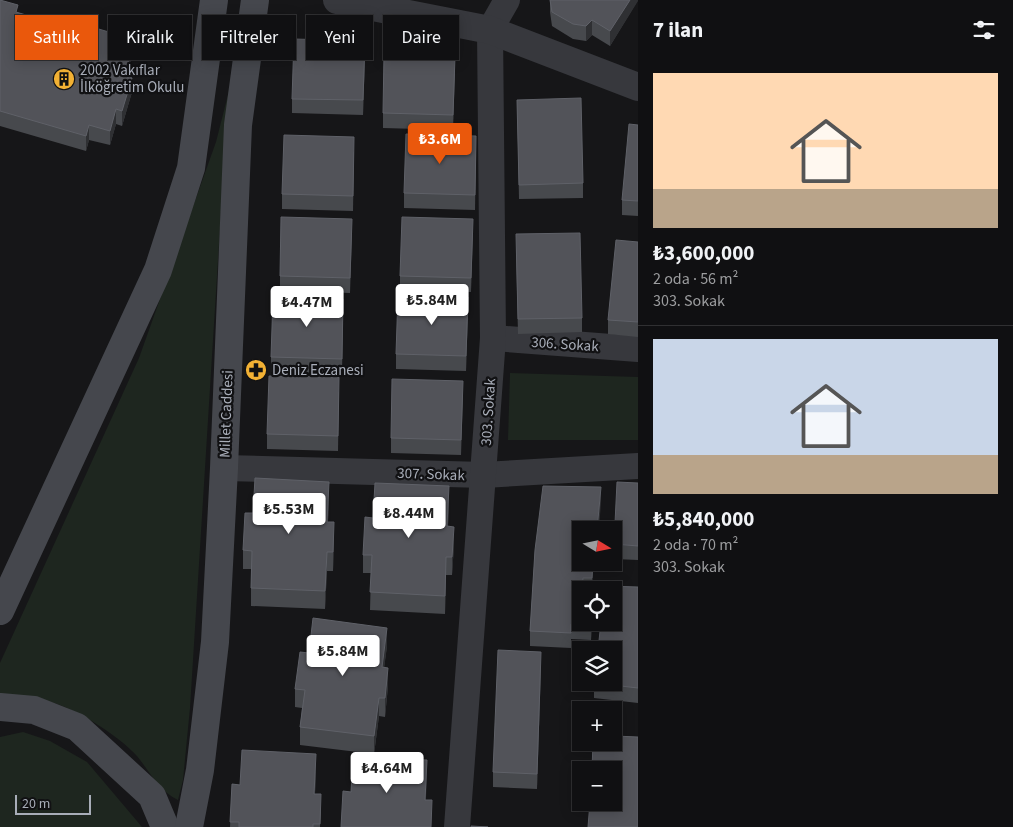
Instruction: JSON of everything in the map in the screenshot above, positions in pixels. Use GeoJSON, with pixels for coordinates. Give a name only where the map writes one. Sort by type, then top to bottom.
{"type":"FeatureCollection","features":[{"type":"Feature","properties":{"kind":"main road"},"geometry":{"type":"LineString","coordinates":[[0,611],[158,270],[191,168],[214,0]]}},
{"type":"Feature","properties":{"kind":"main road","name":"Millet Caddesi"},"geometry":{"type":"LineString","coordinates":[[189,827],[200,770],[215,642],[238,125],[255,0]]}},
{"type":"Feature","properties":{"kind":"main road"},"geometry":{"type":"LineString","coordinates":[[0,707],[34,710],[77,727],[152,796],[165,827]]}},
{"type":"Feature","properties":{"kind":"street"},"geometry":{"type":"LineString","coordinates":[[337,0],[490,30],[638,87]]}},
{"type":"Feature","properties":{"kind":"street"},"geometry":{"type":"LineString","coordinates":[[490,30],[507,0]]}},
{"type":"Feature","properties":{"kind":"street","name":"303. Sokak"},"geometry":{"type":"LineString","coordinates":[[457,827],[493,338],[490,30]]}},
{"type":"Feature","properties":{"kind":"street","name":"306. Sokak"},"geometry":{"type":"LineString","coordinates":[[493,338],[638,349]]}},
{"type":"Feature","properties":{"kind":"street","name":"307. Sokak"},"geometry":{"type":"LineString","coordinates":[[224,468],[484,475],[638,466]]}},
{"type":"Feature","properties":{"kind":"shaded area"},"geometry":{"type":"Polygon","coordinates":[[[237,60],[221,212],[190,708],[183,780],[178,800],[165,792],[129,748],[89,719],[67,708],[44,700],[0,697],[0,663],[139,358],[216,142],[237,60]]]}},
{"type":"Feature","properties":{"kind":"shaded area"},"geometry":{"type":"Polygon","coordinates":[[[510,373],[638,377],[638,440],[508,440],[510,373]]]}},
{"type":"Feature","properties":{"kind":"shaded area"},"geometry":{"type":"Polygon","coordinates":[[[23,732],[50,741],[87,762],[142,827],[0,827],[0,737],[23,732]]]}},
{"type":"Feature","properties":{"kind":"building","name":"2002 Vakıflar İlköğretim Okulu"},"geometry":{"type":"Polygon","coordinates":[[[0,0],[18,5],[16,12],[26,15],[15,15],[15,60],[98,60],[98,29],[108,32],[108,60],[129,60],[125,76],[132,78],[122,111],[116,109],[110,131],[89,125],[86,136],[0,111],[0,0]]]}},
{"type":"Feature","properties":{"kind":"building"},"geometry":{"type":"Polygon","coordinates":[[[550,0],[630,0],[610,31],[592,20],[586,26],[573,24],[552,12],[550,0]]]}},
{"type":"Feature","properties":{"kind":"building"},"geometry":{"type":"Polygon","coordinates":[[[296,39],[306,39],[306,60],[364,60],[363,100],[292,99],[296,39]]]}},
{"type":"Feature","properties":{"kind":"building"},"geometry":{"type":"Polygon","coordinates":[[[384,60],[455,60],[453,115],[383,113],[384,60]]]}},
{"type":"Feature","properties":{"kind":"building"},"geometry":{"type":"Polygon","coordinates":[[[581,98],[583,183],[519,185],[517,100],[581,98]]]}},
{"type":"Feature","properties":{"kind":"building"},"geometry":{"type":"Polygon","coordinates":[[[629,124],[638,125],[638,201],[622,200],[629,124]]]}},
{"type":"Feature","properties":{"kind":"building"},"geometry":{"type":"Polygon","coordinates":[[[406,134],[476,136],[475,195],[404,193],[406,134]]]}},
{"type":"Feature","properties":{"kind":"building"},"geometry":{"type":"Polygon","coordinates":[[[284,135],[354,137],[353,196],[282,194],[284,135]]]}},
{"type":"Feature","properties":{"kind":"building"},"geometry":{"type":"Polygon","coordinates":[[[281,217],[352,219],[350,278],[280,276],[281,217]]]}},
{"type":"Feature","properties":{"kind":"building"},"geometry":{"type":"Polygon","coordinates":[[[402,217],[473,219],[471,278],[400,276],[402,217]]]}},
{"type":"Feature","properties":{"kind":"building"},"geometry":{"type":"Polygon","coordinates":[[[580,233],[582,318],[518,319],[516,234],[580,233]]]}},
{"type":"Feature","properties":{"kind":"building"},"geometry":{"type":"Polygon","coordinates":[[[616,240],[638,242],[638,322],[608,320],[616,240]]]}},
{"type":"Feature","properties":{"kind":"building"},"geometry":{"type":"Polygon","coordinates":[[[398,295],[468,297],[466,356],[396,354],[398,295]]]}},
{"type":"Feature","properties":{"kind":"building"},"geometry":{"type":"Polygon","coordinates":[[[273,298],[343,299],[342,359],[271,357],[273,298]]]}},
{"type":"Feature","properties":{"kind":"building"},"geometry":{"type":"Polygon","coordinates":[[[269,376],[339,377],[338,436],[267,434],[269,376]]]}},
{"type":"Feature","properties":{"kind":"building"},"geometry":{"type":"Polygon","coordinates":[[[392,379],[463,381],[461,440],[391,438],[392,379]]]}},
{"type":"Feature","properties":{"kind":"building"},"geometry":{"type":"Polygon","coordinates":[[[255,478],[329,482],[327,522],[334,522],[333,552],[327,552],[325,591],[251,588],[252,551],[243,550],[245,513],[253,513],[255,478]]]}},
{"type":"Feature","properties":{"kind":"building"},"geometry":{"type":"Polygon","coordinates":[[[617,482],[638,483],[638,546],[622,545],[622,521],[615,521],[617,482]]]}},
{"type":"Feature","properties":{"kind":"building"},"geometry":{"type":"Polygon","coordinates":[[[375,483],[449,486],[447,526],[454,527],[452,557],[446,557],[445,596],[370,592],[372,555],[363,555],[365,517],[373,518],[375,483]]]}},
{"type":"Feature","properties":{"kind":"building"},"geometry":{"type":"Polygon","coordinates":[[[543,486],[601,487],[598,521],[572,521],[572,571],[592,571],[592,578],[583,578],[583,581],[572,581],[571,633],[530,631],[535,550],[543,486]]]}},
{"type":"Feature","properties":{"kind":"building"},"geometry":{"type":"Polygon","coordinates":[[[622,587],[638,587],[638,688],[622,686],[622,641],[599,641],[600,631],[622,631],[622,587]]]}},
{"type":"Feature","properties":{"kind":"building"},"geometry":{"type":"Polygon","coordinates":[[[313,618],[387,628],[382,667],[388,668],[385,698],[379,698],[374,736],[300,727],[305,690],[295,689],[300,652],[309,653],[313,618]]]}},
{"type":"Feature","properties":{"kind":"building"},"geometry":{"type":"Polygon","coordinates":[[[498,650],[541,652],[537,774],[493,772],[498,650]]]}},
{"type":"Feature","properties":{"kind":"building"},"geometry":{"type":"Polygon","coordinates":[[[622,736],[638,737],[638,827],[588,827],[589,811],[622,811],[622,761],[592,761],[593,751],[622,751],[622,736]]]}},
{"type":"Feature","properties":{"kind":"building"},"geometry":{"type":"Polygon","coordinates":[[[242,750],[316,754],[314,794],[321,794],[320,824],[313,824],[313,827],[239,827],[239,822],[230,822],[232,784],[240,785],[242,750]]]}},
{"type":"Feature","properties":{"kind":"building"},"geometry":{"type":"Polygon","coordinates":[[[353,757],[427,760],[425,800],[432,800],[431,827],[341,827],[343,791],[351,792],[353,757]]]}},
{"type":"Feature","properties":{"kind":"place","name":"2002 Vakıflar İlköğretim Okulu"},"geometry":{"type":"Point","coordinates":[64,79]}},
{"type":"Feature","properties":{"kind":"place","name":"Deniz Eczanesi"},"geometry":{"type":"Point","coordinates":[256,370]}}]}
